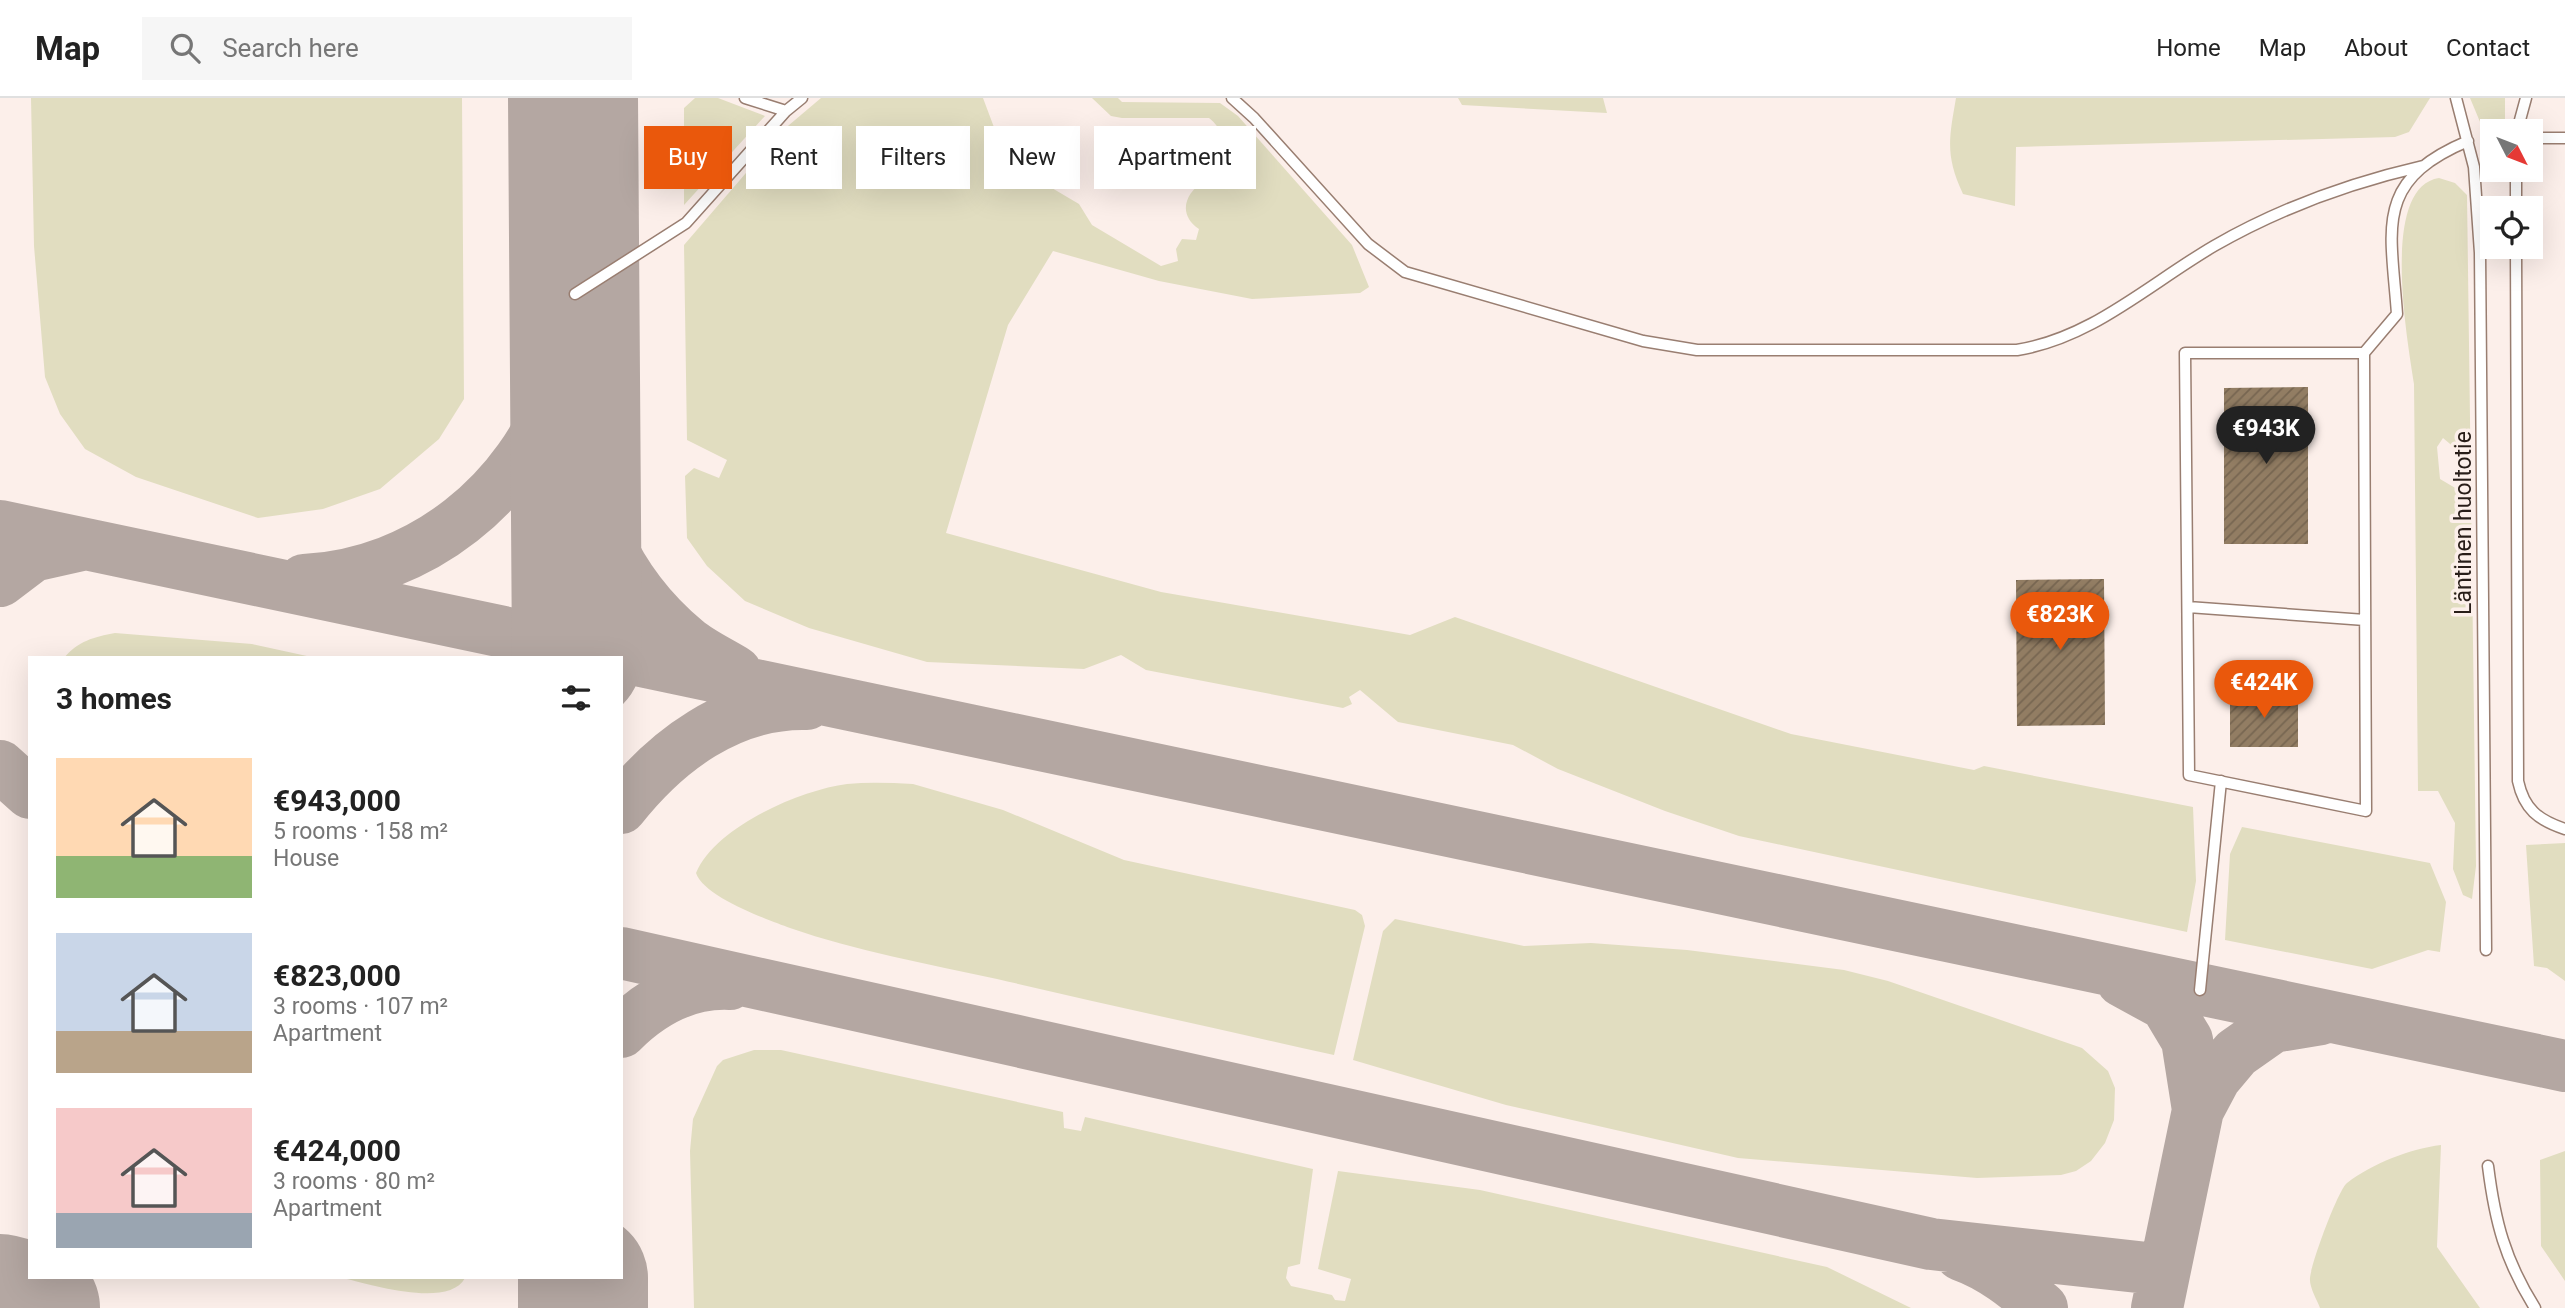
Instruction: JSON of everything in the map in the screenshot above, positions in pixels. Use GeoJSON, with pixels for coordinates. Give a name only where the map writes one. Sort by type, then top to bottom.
{"type":"FeatureCollection","features":[{"type":"Feature","properties":{"kind":"lane"},"geometry":{"type":"LineString","coordinates":[[746,98],[786,111]]}},
{"type":"Feature","properties":{"kind":"lane"},"geometry":{"type":"LineString","coordinates":[[575,294],[686,223],[786,111],[802,98]]}},
{"type":"Feature","properties":{"kind":"lane"},"geometry":{"type":"LineString","coordinates":[[1232,98],[1254,118],[1368,244],[1405,272],[1643,341],[1697,350],[2017,350],[2045,346],[2106,316],[2253,224],[2340,188],[2423,166],[2468,141]]}},
{"type":"Feature","properties":{"kind":"lane","name":"Läntinen huoltotie"},"geometry":{"type":"LineString","coordinates":[[2456,98],[2474,167],[2480,253],[2486,950]]}},
{"type":"Feature","properties":{"kind":"lane"},"geometry":{"type":"LineString","coordinates":[[2520,119],[2526,98]]}},
{"type":"Feature","properties":{"kind":"lane"},"geometry":{"type":"LineString","coordinates":[[2543,138],[2565,138]]}},
{"type":"Feature","properties":{"kind":"lane"},"geometry":{"type":"LineString","coordinates":[[2364,353],[2185,353],[2189,775],[2366,811],[2364,353],[2396,314],[2390,218],[2402,188],[2423,166]]}},
{"type":"Feature","properties":{"kind":"lane"},"geometry":{"type":"LineString","coordinates":[[2516,259],[2518,781],[2522,800],[2533,814],[2565,829]]}},
{"type":"Feature","properties":{"kind":"lane"},"geometry":{"type":"LineString","coordinates":[[2188,607],[2365,620]]}},
{"type":"Feature","properties":{"kind":"lane"},"geometry":{"type":"LineString","coordinates":[[2200,990],[2221,781]]}},
{"type":"Feature","properties":{"kind":"lane"},"geometry":{"type":"LineString","coordinates":[[2488,1167],[2493,1212],[2507,1258],[2536,1308]]}},
{"type":"Feature","properties":{"kind":"shaded area"},"geometry":{"type":"Polygon","coordinates":[[[31,98],[462,98],[464,399],[439,439],[380,489],[323,509],[258,518],[136,477],[85,449],[60,414],[45,377],[34,246],[31,98]]]}},
{"type":"Feature","properties":{"kind":"shaded area"},"geometry":{"type":"Polygon","coordinates":[[[695,98],[718,98],[765,116],[756,126],[746,126],[746,137],[732,152],[732,126],[684,126],[684,108],[695,98]]]}},
{"type":"Feature","properties":{"kind":"shaded area"},"geometry":{"type":"Polygon","coordinates":[[[821,98],[983,98],[994,126],[984,126],[984,189],[1054,189],[1079,204],[1092,225],[1161,266],[1178,261],[1176,249],[1182,239],[1196,240],[1199,229],[1192,223],[1186,211],[1188,198],[1194,189],[1256,189],[1256,136],[1352,245],[1369,287],[1360,293],[1252,299],[1159,281],[1053,251],[1008,325],[946,533],[1161,592],[1410,635],[1455,617],[1791,734],[1974,770],[1984,766],[2193,807],[2196,881],[2187,932],[1739,836],[1665,811],[1558,769],[1513,745],[1398,722],[1360,690],[1349,697],[1352,704],[1343,708],[1146,670],[1121,655],[1084,669],[927,662],[809,628],[745,601],[707,566],[687,538],[685,476],[694,468],[719,478],[727,460],[687,440],[684,245],[746,173],[746,189],[842,189],[842,126],[788,126],[821,98]]]}},
{"type":"Feature","properties":{"kind":"shaded area"},"geometry":{"type":"Polygon","coordinates":[[[1092,98],[1118,98],[1122,102],[1220,103],[1247,126],[1216,126],[1209,118],[1122,118],[1111,116],[1092,98]]]}},
{"type":"Feature","properties":{"kind":"shaded area"},"geometry":{"type":"Polygon","coordinates":[[[1458,98],[1603,98],[1607,113],[1462,105],[1458,98]]]}},
{"type":"Feature","properties":{"kind":"shaded area"},"geometry":{"type":"Polygon","coordinates":[[[1956,98],[2430,98],[2409,132],[2395,137],[2016,147],[2015,206],[1963,194],[1953,168],[1950,147],[1956,98]]]}},
{"type":"Feature","properties":{"kind":"shaded area"},"geometry":{"type":"Polygon","coordinates":[[[2470,98],[2505,98],[2505,119],[2480,119],[2480,122],[2470,98]]]}},
{"type":"Feature","properties":{"kind":"shaded area"},"geometry":{"type":"Polygon","coordinates":[[[2439,178],[2455,183],[2467,195],[2476,866],[2472,899],[2463,895],[2453,869],[2455,823],[2438,791],[2418,791],[2414,384],[2403,303],[2402,269],[2403,236],[2409,208],[2420,188],[2439,178]],[[2443,438],[2437,447],[2440,479],[2457,489],[2456,449],[2443,438]]]}},
{"type":"Feature","properties":{"kind":"shaded area"},"geometry":{"type":"Polygon","coordinates":[[[684,189],[699,189],[684,205],[684,189]]]}},
{"type":"Feature","properties":{"kind":"shaded area"},"geometry":{"type":"Polygon","coordinates":[[[115,633],[252,644],[307,656],[66,656],[75,647],[100,636],[115,633]]]}},
{"type":"Feature","properties":{"kind":"shaded area"},"geometry":{"type":"Polygon","coordinates":[[[847,784],[913,784],[1003,810],[1124,860],[1355,910],[1362,915],[1365,926],[1334,1055],[840,944],[790,928],[737,906],[701,882],[696,873],[706,856],[721,841],[740,826],[784,803],[806,794],[847,784]]]}},
{"type":"Feature","properties":{"kind":"shaded area"},"geometry":{"type":"Polygon","coordinates":[[[2242,827],[2430,863],[2446,902],[2440,952],[2428,950],[2372,969],[2225,940],[2230,854],[2242,827]]]}},
{"type":"Feature","properties":{"kind":"shaded area"},"geometry":{"type":"Polygon","coordinates":[[[2565,843],[2565,981],[2547,968],[2534,966],[2526,845],[2565,843]]]}},
{"type":"Feature","properties":{"kind":"shaded area"},"geometry":{"type":"Polygon","coordinates":[[[1395,919],[1524,946],[1591,943],[1687,950],[1844,970],[1888,981],[2082,1048],[2108,1071],[2115,1088],[2114,1120],[2105,1143],[2091,1161],[2076,1171],[2061,1175],[1977,1178],[1738,1158],[1506,1105],[1353,1060],[1383,931],[1395,919]]]}},
{"type":"Feature","properties":{"kind":"shaded area"},"geometry":{"type":"Polygon","coordinates":[[[754,1050],[781,1050],[1063,1112],[1064,1128],[1081,1131],[1085,1117],[1313,1169],[1300,1264],[1288,1267],[1286,1278],[1291,1286],[1332,1295],[1335,1300],[1345,1301],[1351,1279],[1318,1269],[1338,1171],[1480,1190],[1827,1267],[1911,1308],[694,1308],[690,1151],[693,1119],[717,1066],[723,1060],[754,1050]]]}},
{"type":"Feature","properties":{"kind":"shaded area"},"geometry":{"type":"Polygon","coordinates":[[[2441,1145],[2437,1247],[2480,1308],[2320,1308],[2310,1278],[2326,1228],[2347,1183],[2380,1163],[2441,1145]]]}},
{"type":"Feature","properties":{"kind":"shaded area"},"geometry":{"type":"Polygon","coordinates":[[[2565,1151],[2565,1281],[2541,1246],[2540,1160],[2565,1151]]]}},
{"type":"Feature","properties":{"kind":"shaded area"},"geometry":{"type":"Polygon","coordinates":[[[347,1279],[464,1279],[456,1287],[444,1292],[391,1289],[347,1279]]]}},
{"type":"Feature","properties":{"kind":"building"},"geometry":{"type":"Polygon","coordinates":[[[2308,387],[2308,544],[2224,544],[2224,388],[2308,387]]]}},
{"type":"Feature","properties":{"kind":"building"},"geometry":{"type":"Polygon","coordinates":[[[2104,579],[2105,725],[2017,726],[2016,580],[2104,579]]]}},
{"type":"Feature","properties":{"kind":"building"},"geometry":{"type":"Polygon","coordinates":[[[2298,692],[2298,747],[2230,747],[2230,693],[2298,692]]]}},
{"type":"Feature","properties":{"kind":"taxiway"},"geometry":{"type":"LineString","coordinates":[[304,580],[347,574],[388,562],[426,544],[461,520],[492,492],[520,459],[542,423],[559,383],[575,294]]}},
{"type":"Feature","properties":{"kind":"taxiway"},"geometry":{"type":"LineString","coordinates":[[576,411],[595,508],[621,565],[660,617],[686,641],[736,672]]}},
{"type":"Feature","properties":{"kind":"taxiway"},"geometry":{"type":"LineString","coordinates":[[0,526],[618,656]]}},
{"type":"Feature","properties":{"kind":"taxiway"},"geometry":{"type":"LineString","coordinates":[[0,581],[33,556],[82,545]]}},
{"type":"Feature","properties":{"kind":"taxiway"},"geometry":{"type":"LineString","coordinates":[[623,657],[2565,1066]]}},
{"type":"Feature","properties":{"kind":"taxiway"},"geometry":{"type":"LineString","coordinates":[[623,806],[658,767],[702,734],[752,711],[807,704]]}},
{"type":"Feature","properties":{"kind":"taxiway"},"geometry":{"type":"LineString","coordinates":[[0,766],[28,791]]}},
{"type":"Feature","properties":{"kind":"taxiway"},"geometry":{"type":"LineString","coordinates":[[623,953],[1931,1244],[2165,1270]]}},
{"type":"Feature","properties":{"kind":"taxiway"},"geometry":{"type":"LineString","coordinates":[[2122,981],[2166,1005],[2187,1040],[2198,1110]]}},
{"type":"Feature","properties":{"kind":"taxiway"},"geometry":{"type":"LineString","coordinates":[[623,1030],[657,1003],[671,996],[699,986],[730,984]]}},
{"type":"Feature","properties":{"kind":"taxiway"},"geometry":{"type":"LineString","coordinates":[[2157,1308],[2198,1110],[2215,1078],[2236,1053],[2273,1027],[2321,1019]]}},
{"type":"Feature","properties":{"kind":"taxiway"},"geometry":{"type":"LineString","coordinates":[[1961,1255],[2004,1277],[2042,1308]]}},
{"type":"Feature","properties":{"kind":"runway"},"geometry":{"type":"LineString","coordinates":[[573,98],[577,656]]}},
{"type":"Feature","properties":{"kind":"runway"},"geometry":{"type":"LineString","coordinates":[[583,1279],[583,1308]]}},
{"type":"Feature","properties":{"kind":"runway"},"geometry":{"type":"LineString","coordinates":[[0,1299],[35,1308]]}}]}
